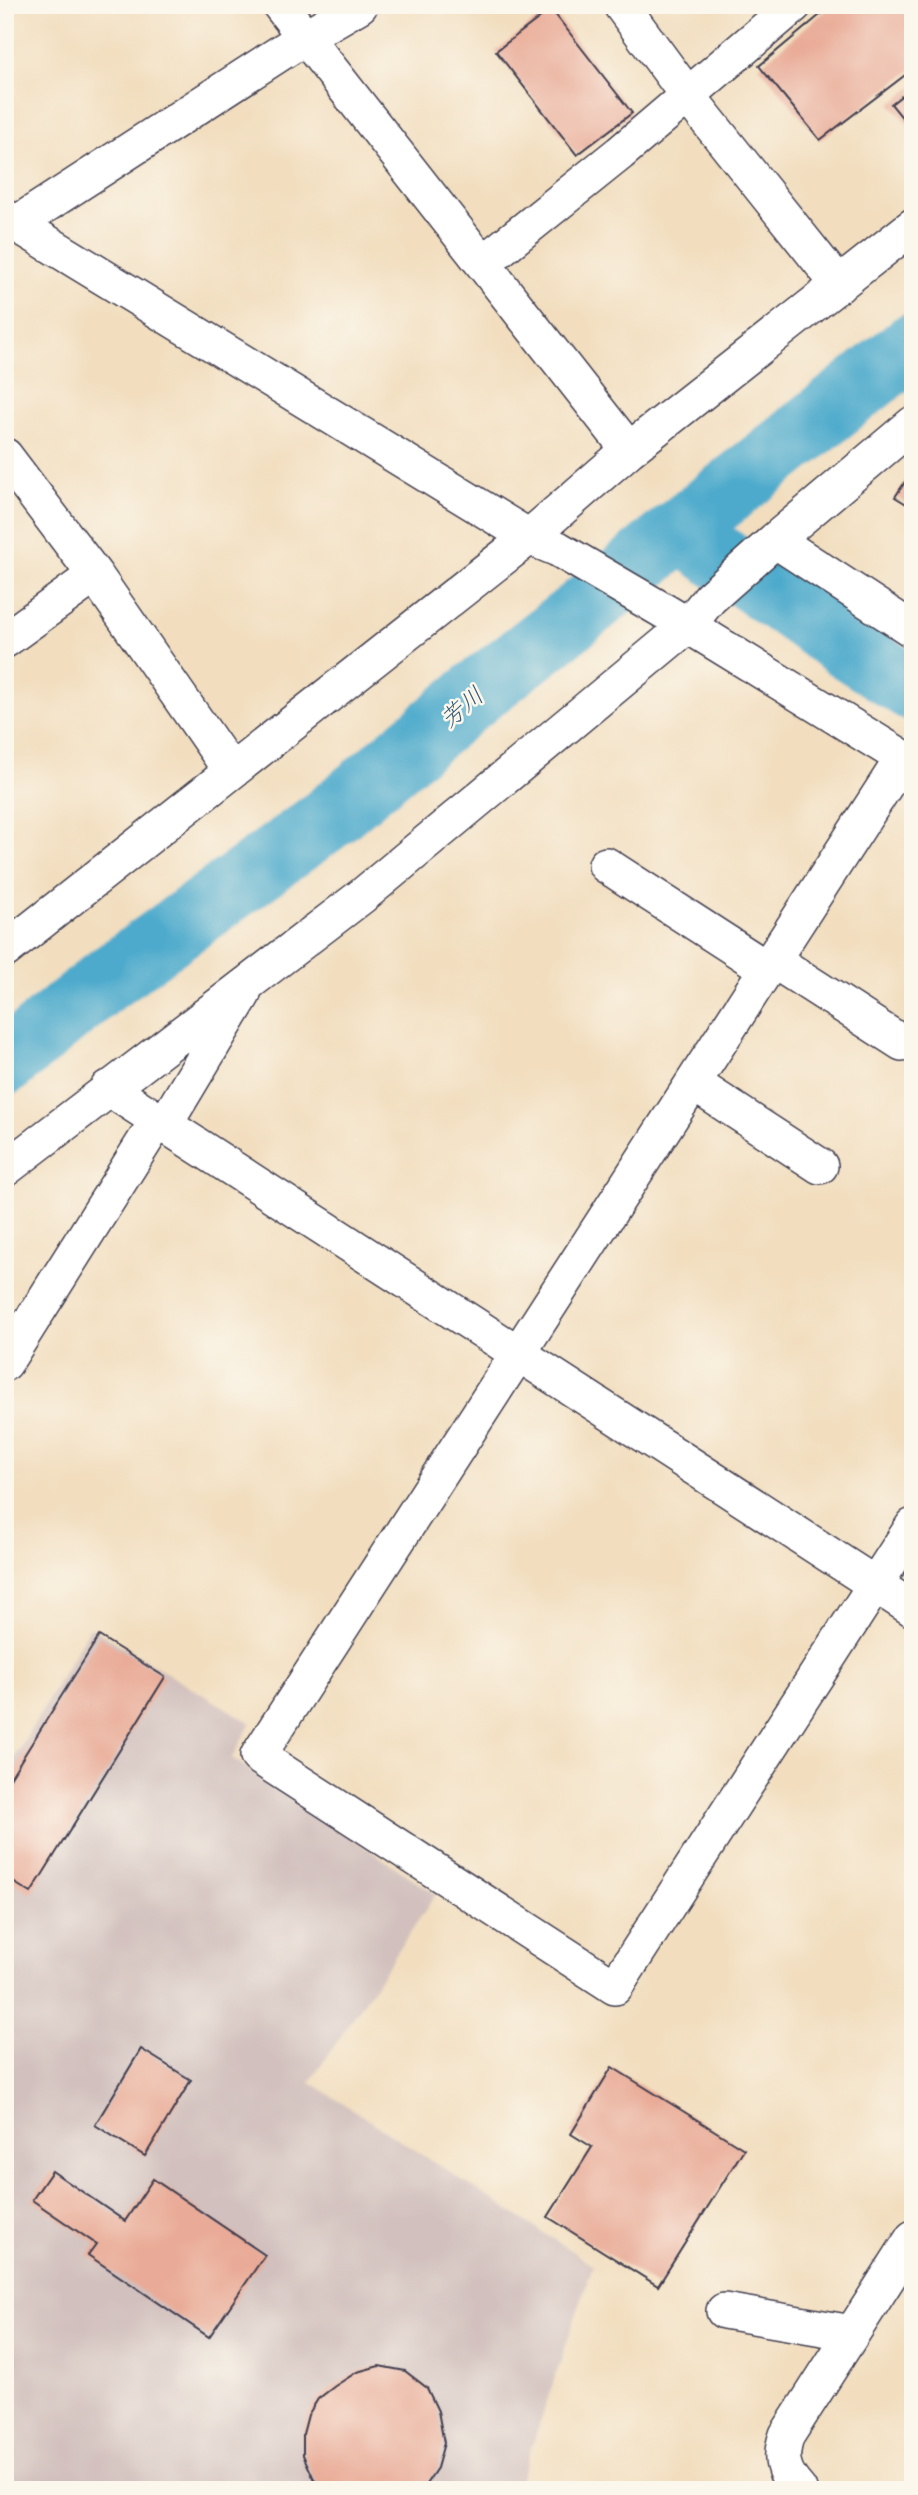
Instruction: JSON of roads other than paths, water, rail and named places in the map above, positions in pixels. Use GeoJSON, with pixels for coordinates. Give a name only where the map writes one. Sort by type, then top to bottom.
{"type":"FeatureCollection","features":[{"type":"Feature","properties":{"kind":"street"},"geometry":{"type":"LineString","coordinates":[[280,5],[629,450]]}},
{"type":"Feature","properties":{"kind":"street"},"geometry":{"type":"LineString","coordinates":[[360,5],[9,223],[544,543],[678,620],[908,761],[770,964],[258,1756],[615,1987],[913,1527]]}},
{"type":"Feature","properties":{"kind":"street"},"geometry":{"type":"LineString","coordinates":[[621,5],[688,96],[839,285]]}},
{"type":"Feature","properties":{"kind":"street"},"geometry":{"type":"LineString","coordinates":[[483,262],[688,96],[794,5]]}},
{"type":"Feature","properties":{"kind":"street"},"geometry":{"type":"LineString","coordinates":[[9,940],[231,771],[544,543],[629,450],[913,226]]}},
{"type":"Feature","properties":{"kind":"street"},"geometry":{"type":"LineString","coordinates":[[5,1169],[362,896],[678,620],[710,598],[913,424]]}},
{"type":"Feature","properties":{"kind":"street"},"geometry":{"type":"LineString","coordinates":[[5,456],[95,575],[231,771]]}},
{"type":"Feature","properties":{"kind":"street"},"geometry":{"type":"LineString","coordinates":[[766,548],[913,629]]}},
{"type":"Feature","properties":{"kind":"street"},"geometry":{"type":"LineString","coordinates":[[5,640],[95,575]]}},
{"type":"Feature","properties":{"kind":"street"},"geometry":{"type":"LineString","coordinates":[[606,865],[902,1043]]}},
{"type":"Feature","properties":{"kind":"street"},"geometry":{"type":"LineString","coordinates":[[5,1363],[252,979]]}},
{"type":"Feature","properties":{"kind":"street"},"geometry":{"type":"LineString","coordinates":[[693,1083],[820,1166]]}},
{"type":"Feature","properties":{"kind":"street"},"geometry":{"type":"LineString","coordinates":[[108,1088],[913,1609]]}},
{"type":"Feature","properties":{"kind":"street"},"geometry":{"type":"LineString","coordinates":[[799,2490],[783,2467],[781,2451],[786,2435],[913,2238]]}},
{"type":"Feature","properties":{"kind":"street"},"geometry":{"type":"LineString","coordinates":[[724,2311],[852,2333]]}},
{"type":"Feature","properties":{"kind":"waterway","name":"芳川"},"geometry":{"type":"LineString","coordinates":[[5,1063],[102,983],[322,823],[479,691],[913,345]]}},
{"type":"Feature","properties":{"kind":"waterway"},"geometry":{"type":"LineString","coordinates":[[680,530],[844,645],[913,689]]}}]}
